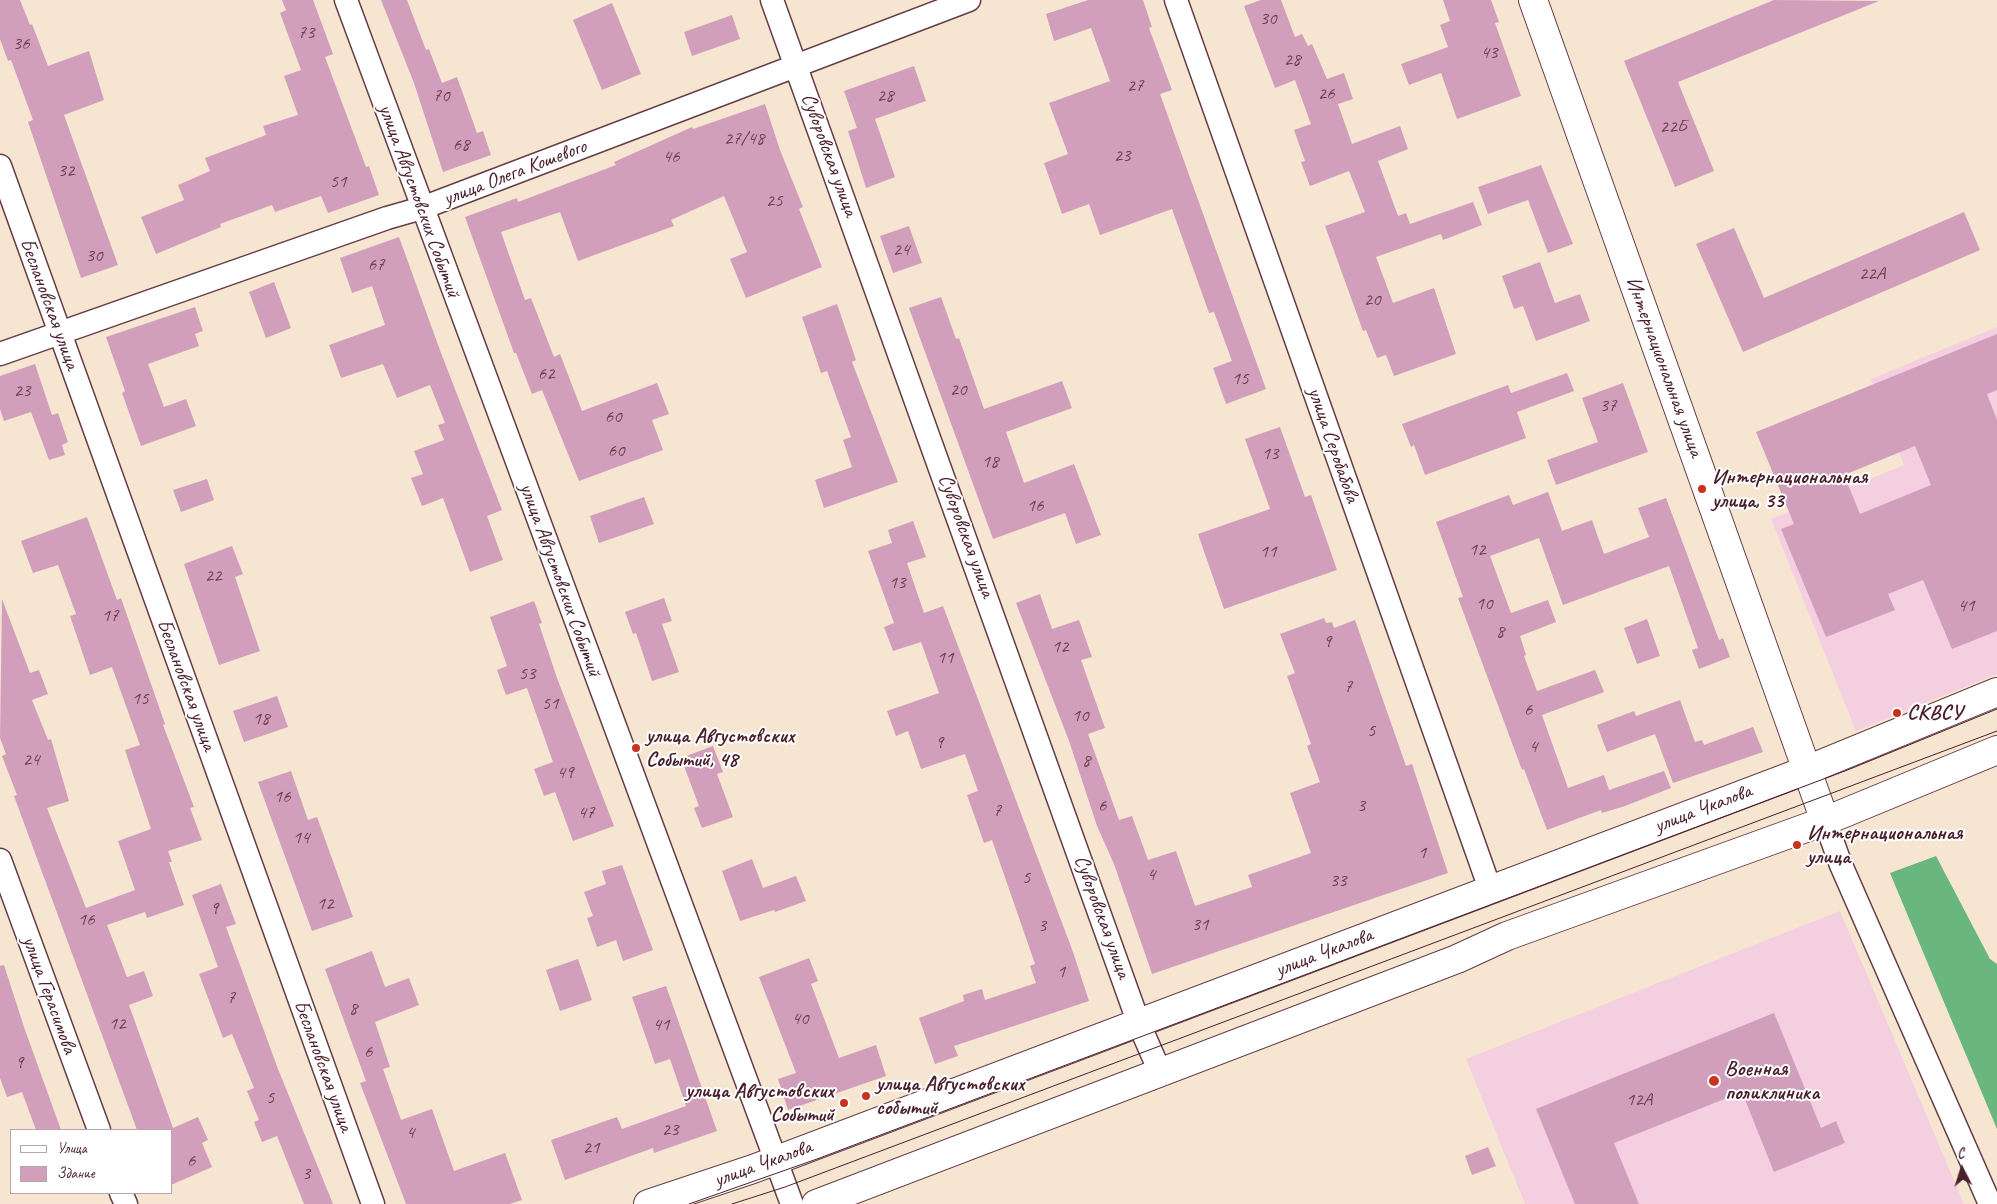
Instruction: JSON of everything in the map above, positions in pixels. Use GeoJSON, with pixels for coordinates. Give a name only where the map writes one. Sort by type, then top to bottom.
{"type":"FeatureCollection","features":[{"type":"Feature","properties":{"kind":"main road","name":"Интернациональная улица"},"geometry":{"type":"LineString","coordinates":[[1534,0],[1825,820]]}},
{"type":"Feature","properties":{"kind":"main road","name":"улица Чкалова"},"geometry":{"type":"LineString","coordinates":[[648,1204],[776,1160],[1140,1024],[1490,889],[1807,770],[1997,692]]}},
{"type":"Feature","properties":{"kind":"main road"},"geometry":{"type":"LineString","coordinates":[[816,1204],[1457,959],[1507,936],[1825,820],[1997,750]]}},
{"type":"Feature","properties":{"kind":"street","name":"улица Августовских Событий"},"geometry":{"type":"LineString","coordinates":[[346,0],[776,1160]]}},
{"type":"Feature","properties":{"kind":"street","name":"Суворовская улица"},"geometry":{"type":"LineString","coordinates":[[772,0],[797,65],[1140,1024],[1160,1072]]}},
{"type":"Feature","properties":{"kind":"street","name":"улица Олега Кошевого"},"geometry":{"type":"LineString","coordinates":[[0,354],[387,218],[422,208],[970,0]]}},
{"type":"Feature","properties":{"kind":"street","name":"улица Серобабова"},"geometry":{"type":"LineString","coordinates":[[1176,0],[1490,889]]}},
{"type":"Feature","properties":{"kind":"street","name":"Беслановская улица"},"geometry":{"type":"LineString","coordinates":[[0,166],[373,1204]]}},
{"type":"Feature","properties":{"kind":"street","name":"Интернациональная улица"},"geometry":{"type":"LineString","coordinates":[[1825,820],[1845,874],[1990,1204]]}},
{"type":"Feature","properties":{"kind":"street","name":"улица Герасимова"},"geometry":{"type":"LineString","coordinates":[[0,860],[99,1129]]}},
{"type":"Feature","properties":{"kind":"street"},"geometry":{"type":"LineString","coordinates":[[776,1160],[792,1204]]}},
{"type":"Feature","properties":{"kind":"shaded area"},"geometry":{"type":"Polygon","coordinates":[[[1997,327],[1997,674],[1856,731],[1771,519],[1904,465],[1871,379],[1997,327]]]}},
{"type":"Feature","properties":{"kind":"shaded area"},"geometry":{"type":"Polygon","coordinates":[[[1840,911],[1964,1204],[1525,1204],[1466,1059],[1840,911]]]}},
{"type":"Feature","properties":{"kind":"green space"},"geometry":{"type":"Polygon","coordinates":[[[1936,856],[1990,959],[1997,964],[1997,1129],[1890,873],[1936,856]]]}},
{"type":"Feature","properties":{"kind":"building"},"geometry":{"type":"Polygon","coordinates":[[[0,0],[20,0],[30,25],[32,24],[48,66],[89,51],[104,100],[64,115],[118,265],[81,278],[28,122],[33,120],[11,60],[8,61],[0,39],[0,0]]]}},
{"type":"Feature","properties":{"kind":"building"},"geometry":{"type":"Polygon","coordinates":[[[282,0],[313,0],[333,54],[325,57],[366,167],[369,166],[379,195],[328,213],[321,196],[275,212],[272,205],[220,224],[221,227],[156,254],[141,217],[184,200],[178,185],[210,171],[205,158],[266,135],[263,126],[298,115],[284,76],[301,70],[280,13],[286,10],[282,0]]]}},
{"type":"Feature","properties":{"kind":"building"},"geometry":{"type":"Polygon","coordinates":[[[381,0],[407,0],[426,50],[429,49],[442,83],[457,77],[477,133],[483,131],[491,155],[443,172],[414,83],[381,0]]]}},
{"type":"Feature","properties":{"kind":"building"},"geometry":{"type":"Polygon","coordinates":[[[1088,0],[1143,0],[1152,27],[1149,28],[1172,90],[1160,94],[1266,389],[1226,404],[1213,368],[1232,361],[1214,312],[1209,313],[1172,209],[1100,235],[1089,204],[1062,214],[1044,163],[1068,154],[1049,103],[1110,81],[1091,28],[1054,41],[1046,14],[1088,0]]]}},
{"type":"Feature","properties":{"kind":"building"},"geometry":{"type":"Polygon","coordinates":[[[1261,0],[1281,0],[1295,37],[1302,34],[1308,46],[1312,44],[1327,79],[1344,73],[1353,99],[1338,104],[1352,144],[1400,126],[1408,149],[1378,161],[1398,216],[1406,213],[1410,224],[1473,202],[1482,225],[1443,240],[1441,234],[1376,257],[1393,303],[1434,288],[1456,354],[1394,376],[1386,355],[1377,358],[1366,330],[1363,331],[1325,226],[1365,212],[1349,171],[1310,186],[1301,162],[1305,161],[1294,130],[1311,124],[1295,80],[1275,88],[1244,6],[1261,0]]]}},
{"type":"Feature","properties":{"kind":"building"},"geometry":{"type":"Polygon","coordinates":[[[1443,0],[1491,0],[1499,22],[1495,23],[1521,96],[1457,119],[1441,73],[1409,85],[1401,64],[1448,47],[1440,25],[1450,21],[1443,0]]]}},
{"type":"Feature","properties":{"kind":"building"},"geometry":{"type":"Polygon","coordinates":[[[1774,0],[1879,1],[1678,82],[1714,171],[1675,187],[1624,61],[1774,0]]]}},
{"type":"Feature","properties":{"kind":"building"},"geometry":{"type":"Polygon","coordinates":[[[612,3],[641,74],[602,90],[573,20],[612,3]]]}},
{"type":"Feature","properties":{"kind":"building"},"geometry":{"type":"Polygon","coordinates":[[[732,15],[740,39],[692,56],[684,32],[732,15]]]}},
{"type":"Feature","properties":{"kind":"building"},"geometry":{"type":"Polygon","coordinates":[[[914,66],[926,101],[875,119],[895,177],[866,188],[848,131],[857,128],[844,91],[914,66]]]}},
{"type":"Feature","properties":{"kind":"building"},"geometry":{"type":"Polygon","coordinates":[[[765,104],[780,150],[803,207],[799,209],[822,267],[746,298],[730,259],[747,252],[724,196],[671,220],[674,226],[578,261],[560,212],[501,232],[525,300],[531,298],[554,357],[560,354],[582,411],[657,383],[669,414],[652,420],[663,450],[579,481],[542,390],[532,394],[516,353],[514,353],[465,217],[517,198],[518,202],[616,165],[614,162],[692,127],[693,129],[765,104]]]}},
{"type":"Feature","properties":{"kind":"building"},"geometry":{"type":"Polygon","coordinates":[[[1541,165],[1573,244],[1548,253],[1528,200],[1488,214],[1478,187],[1541,165]]]}},
{"type":"Feature","properties":{"kind":"building"},"geometry":{"type":"Polygon","coordinates":[[[1964,212],[1980,250],[1743,352],[1696,244],[1734,228],[1764,298],[1964,212]]]}},
{"type":"Feature","properties":{"kind":"building"},"geometry":{"type":"Polygon","coordinates":[[[909,226],[922,263],[893,273],[880,236],[909,226]]]}},
{"type":"Feature","properties":{"kind":"building"},"geometry":{"type":"Polygon","coordinates":[[[399,237],[441,353],[502,510],[487,516],[503,560],[470,572],[443,498],[422,506],[411,478],[423,474],[414,451],[444,440],[438,425],[445,423],[430,385],[397,398],[383,364],[341,378],[329,345],[385,325],[372,286],[352,293],[340,258],[399,237]]]}},
{"type":"Feature","properties":{"kind":"building"},"geometry":{"type":"Polygon","coordinates":[[[1540,262],[1555,303],[1580,294],[1590,321],[1536,341],[1523,306],[1514,309],[1502,276],[1540,262]]]}},
{"type":"Feature","properties":{"kind":"building"},"geometry":{"type":"Polygon","coordinates":[[[274,282],[291,328],[266,338],[249,292],[274,282]]]}},
{"type":"Feature","properties":{"kind":"building"},"geometry":{"type":"Polygon","coordinates":[[[941,297],[956,339],[959,338],[984,409],[1062,381],[1072,408],[1006,432],[1024,483],[1074,464],[1101,535],[1076,544],[1065,513],[993,539],[909,308],[941,297]]]}},
{"type":"Feature","properties":{"kind":"building"},"geometry":{"type":"Polygon","coordinates":[[[837,304],[856,360],[852,362],[898,482],[824,508],[815,480],[852,467],[843,440],[851,437],[827,371],[821,373],[802,317],[837,304]]]}},
{"type":"Feature","properties":{"kind":"building"},"geometry":{"type":"Polygon","coordinates":[[[195,307],[203,331],[195,334],[199,346],[148,364],[164,407],[186,399],[196,426],[141,446],[122,393],[125,391],[106,337],[195,307]]]}},
{"type":"Feature","properties":{"kind":"building"},"geometry":{"type":"Polygon","coordinates":[[[1997,334],[1997,390],[1987,394],[1997,420],[1997,631],[1952,649],[1923,580],[1888,594],[1895,610],[1826,637],[1781,529],[1794,524],[1756,432],[1997,334]],[[1915,446],[1844,475],[1860,514],[1931,485],[1915,446]]]}},
{"type":"Feature","properties":{"kind":"building"},"geometry":{"type":"Polygon","coordinates":[[[35,364],[52,415],[58,413],[68,442],[62,445],[65,455],[49,460],[31,412],[4,421],[0,409],[0,376],[35,364]]]}},
{"type":"Feature","properties":{"kind":"building"},"geometry":{"type":"Polygon","coordinates":[[[1567,373],[1574,391],[1517,412],[1526,438],[1425,475],[1414,445],[1411,447],[1402,424],[1508,385],[1511,393],[1567,373]]]}},
{"type":"Feature","properties":{"kind":"building"},"geometry":{"type":"Polygon","coordinates":[[[1623,383],[1648,452],[1556,485],[1547,460],[1598,442],[1582,398],[1623,383]]]}},
{"type":"Feature","properties":{"kind":"building"},"geometry":{"type":"Polygon","coordinates":[[[1280,427],[1305,497],[1311,495],[1337,570],[1224,609],[1198,534],[1270,509],[1245,439],[1280,427]]]}},
{"type":"Feature","properties":{"kind":"building"},"geometry":{"type":"Polygon","coordinates":[[[207,479],[214,500],[181,512],[173,490],[207,479]]]}},
{"type":"Feature","properties":{"kind":"building"},"geometry":{"type":"Polygon","coordinates":[[[1548,492],[1562,531],[1592,520],[1604,554],[1649,537],[1638,508],[1666,498],[1719,640],[1723,638],[1730,657],[1699,669],[1692,650],[1698,648],[1669,566],[1563,605],[1539,538],[1490,556],[1511,613],[1548,600],[1556,622],[1520,636],[1526,655],[1524,656],[1537,691],[1595,670],[1604,692],[1542,715],[1568,788],[1604,775],[1609,790],[1664,771],[1671,788],[1625,806],[1602,813],[1601,810],[1547,830],[1524,769],[1522,770],[1458,598],[1463,597],[1436,522],[1509,495],[1513,505],[1548,492]]]}},
{"type":"Feature","properties":{"kind":"building"},"geometry":{"type":"Polygon","coordinates":[[[644,497],[654,524],[599,543],[590,516],[644,497]]]}},
{"type":"Feature","properties":{"kind":"building"},"geometry":{"type":"Polygon","coordinates":[[[87,517],[117,600],[121,598],[165,724],[163,725],[194,807],[190,808],[202,840],[168,851],[172,862],[169,862],[184,905],[147,918],[145,912],[107,925],[127,977],[144,971],[153,996],[129,1005],[173,1128],[198,1117],[208,1140],[202,1143],[212,1167],[172,1185],[172,1129],[137,1129],[14,796],[17,795],[2,756],[6,754],[0,738],[2,599],[30,673],[39,670],[48,694],[32,700],[48,740],[51,739],[69,801],[47,808],[86,908],[135,890],[118,841],[151,829],[125,750],[140,745],[112,667],[90,675],[70,616],[76,614],[58,565],[33,573],[21,541],[87,517]]]}},
{"type":"Feature","properties":{"kind":"building"},"geometry":{"type":"Polygon","coordinates":[[[913,521],[926,557],[907,563],[924,613],[943,606],[1073,952],[1089,1001],[954,1046],[958,1056],[935,1064],[919,1018],[964,1001],[963,995],[982,989],[985,1000],[1036,983],[1030,966],[1035,964],[992,840],[984,843],[967,795],[978,791],[965,754],[921,769],[908,731],[896,736],[887,711],[939,693],[921,642],[893,651],[884,627],[894,623],[868,551],[892,543],[888,530],[913,521]]]}},
{"type":"Feature","properties":{"kind":"building"},"geometry":{"type":"Polygon","coordinates":[[[232,546],[243,574],[235,577],[260,651],[219,665],[184,564],[232,546]]]}},
{"type":"Feature","properties":{"kind":"building"},"geometry":{"type":"Polygon","coordinates":[[[1040,594],[1052,629],[1079,620],[1092,657],[1081,660],[1105,728],[1088,734],[1119,820],[1132,816],[1148,860],[1176,851],[1195,906],[1252,887],[1248,875],[1311,853],[1290,793],[1320,782],[1307,746],[1311,744],[1287,676],[1295,673],[1280,634],[1324,618],[1326,623],[1332,622],[1334,628],[1355,620],[1406,766],[1412,764],[1448,873],[1152,974],[1114,864],[1097,826],[1069,741],[1016,603],[1040,594]]]}},
{"type":"Feature","properties":{"kind":"building"},"geometry":{"type":"Polygon","coordinates":[[[664,598],[672,621],[662,624],[679,672],[652,681],[636,633],[633,634],[625,612],[664,598]]]}},
{"type":"Feature","properties":{"kind":"building"},"geometry":{"type":"Polygon","coordinates":[[[534,601],[542,623],[539,624],[557,678],[614,826],[573,841],[555,792],[544,796],[534,769],[553,762],[527,688],[506,695],[497,670],[507,666],[490,617],[534,601]]]}},
{"type":"Feature","properties":{"kind":"building"},"geometry":{"type":"Polygon","coordinates":[[[1647,619],[1660,656],[1637,664],[1624,628],[1647,619]]]}},
{"type":"Feature","properties":{"kind":"building"},"geometry":{"type":"Polygon","coordinates":[[[277,696],[288,727],[244,742],[233,711],[277,696]]]}},
{"type":"Feature","properties":{"kind":"building"},"geometry":{"type":"Polygon","coordinates":[[[1680,700],[1695,742],[1702,740],[1704,745],[1753,727],[1763,752],[1673,783],[1655,734],[1607,752],[1597,725],[1634,711],[1636,716],[1680,700]]]}},
{"type":"Feature","properties":{"kind":"building"},"geometry":{"type":"Polygon","coordinates":[[[713,746],[723,772],[717,774],[733,817],[702,828],[694,808],[699,806],[681,758],[713,746]]]}},
{"type":"Feature","properties":{"kind":"building"},"geometry":{"type":"Polygon","coordinates":[[[291,771],[308,820],[317,817],[353,917],[312,931],[258,782],[291,771]]]}},
{"type":"Feature","properties":{"kind":"building"},"geometry":{"type":"Polygon","coordinates":[[[752,859],[763,888],[796,876],[806,901],[775,912],[774,910],[740,921],[722,871],[752,859]]]}},
{"type":"Feature","properties":{"kind":"building"},"geometry":{"type":"Polygon","coordinates":[[[622,865],[653,950],[623,961],[616,940],[597,947],[587,918],[593,916],[584,892],[606,884],[602,871],[622,865]]]}},
{"type":"Feature","properties":{"kind":"building"},"geometry":{"type":"Polygon","coordinates":[[[221,884],[236,924],[226,927],[278,1069],[333,1204],[304,1204],[277,1136],[262,1142],[254,1122],[259,1120],[247,1091],[254,1088],[232,1034],[223,1038],[199,974],[218,967],[192,895],[221,884]]]}},
{"type":"Feature","properties":{"kind":"building"},"geometry":{"type":"Polygon","coordinates":[[[372,951],[385,987],[409,978],[419,1005],[375,1022],[390,1067],[383,1069],[401,1120],[432,1109],[454,1171],[505,1153],[522,1200],[510,1204],[406,1204],[360,1083],[366,1081],[325,969],[372,951]]]}},
{"type":"Feature","properties":{"kind":"building"},"geometry":{"type":"Polygon","coordinates":[[[809,958],[818,981],[811,984],[839,1058],[876,1045],[886,1076],[788,1110],[778,1079],[796,1073],[759,977],[809,958]]]}},
{"type":"Feature","properties":{"kind":"building"},"geometry":{"type":"Polygon","coordinates":[[[578,959],[592,1000],[560,1011],[546,970],[578,959]]]}},
{"type":"Feature","properties":{"kind":"building"},"geometry":{"type":"Polygon","coordinates":[[[4,965],[61,1129],[36,1129],[22,1092],[7,1097],[0,1078],[0,966],[4,965]]]}},
{"type":"Feature","properties":{"kind":"building"},"geometry":{"type":"Polygon","coordinates":[[[666,986],[717,1131],[654,1153],[653,1148],[565,1180],[551,1140],[617,1117],[622,1129],[686,1106],[670,1059],[655,1064],[632,997],[666,986]]]}},
{"type":"Feature","properties":{"kind":"building"},"geometry":{"type":"Polygon","coordinates":[[[1774,1013],[1821,1128],[1836,1121],[1845,1143],[1774,1172],[1742,1092],[1614,1143],[1639,1204],[1575,1204],[1536,1109],[1774,1013]]]}},
{"type":"Feature","properties":{"kind":"building"},"geometry":{"type":"Polygon","coordinates":[[[1488,1147],[1496,1166],[1472,1175],[1465,1156],[1488,1147]]]}},
{"type":"Feature","properties":{"kind":"tram line"},"geometry":{"type":"LineString","coordinates":[[689,1204],[817,1159],[1850,769],[1997,709]]}},
{"type":"Feature","properties":{"kind":"tram line"},"geometry":{"type":"LineString","coordinates":[[732,1204],[785,1187],[1997,731]]}},
{"type":"Feature","properties":{"kind":"place","name":"Интернациональная улица, 33"},"geometry":{"type":"Point","coordinates":[1702,489]}},
{"type":"Feature","properties":{"kind":"place","name":"СКВСУ"},"geometry":{"type":"Point","coordinates":[1897,713]}},
{"type":"Feature","properties":{"kind":"place","name":"улица Августовских Событий, 48"},"geometry":{"type":"Point","coordinates":[636,748]}},
{"type":"Feature","properties":{"kind":"place","name":"Интернациональная улица"},"geometry":{"type":"Point","coordinates":[1797,845]}},
{"type":"Feature","properties":{"kind":"place","name":"Военная поликлиника"},"geometry":{"type":"Point","coordinates":[1714,1081]}},
{"type":"Feature","properties":{"kind":"place","name":"улица Августовских событий"},"geometry":{"type":"Point","coordinates":[866,1096]}},
{"type":"Feature","properties":{"kind":"place","name":"улица Августовских Событий"},"geometry":{"type":"Point","coordinates":[844,1103]}}]}
